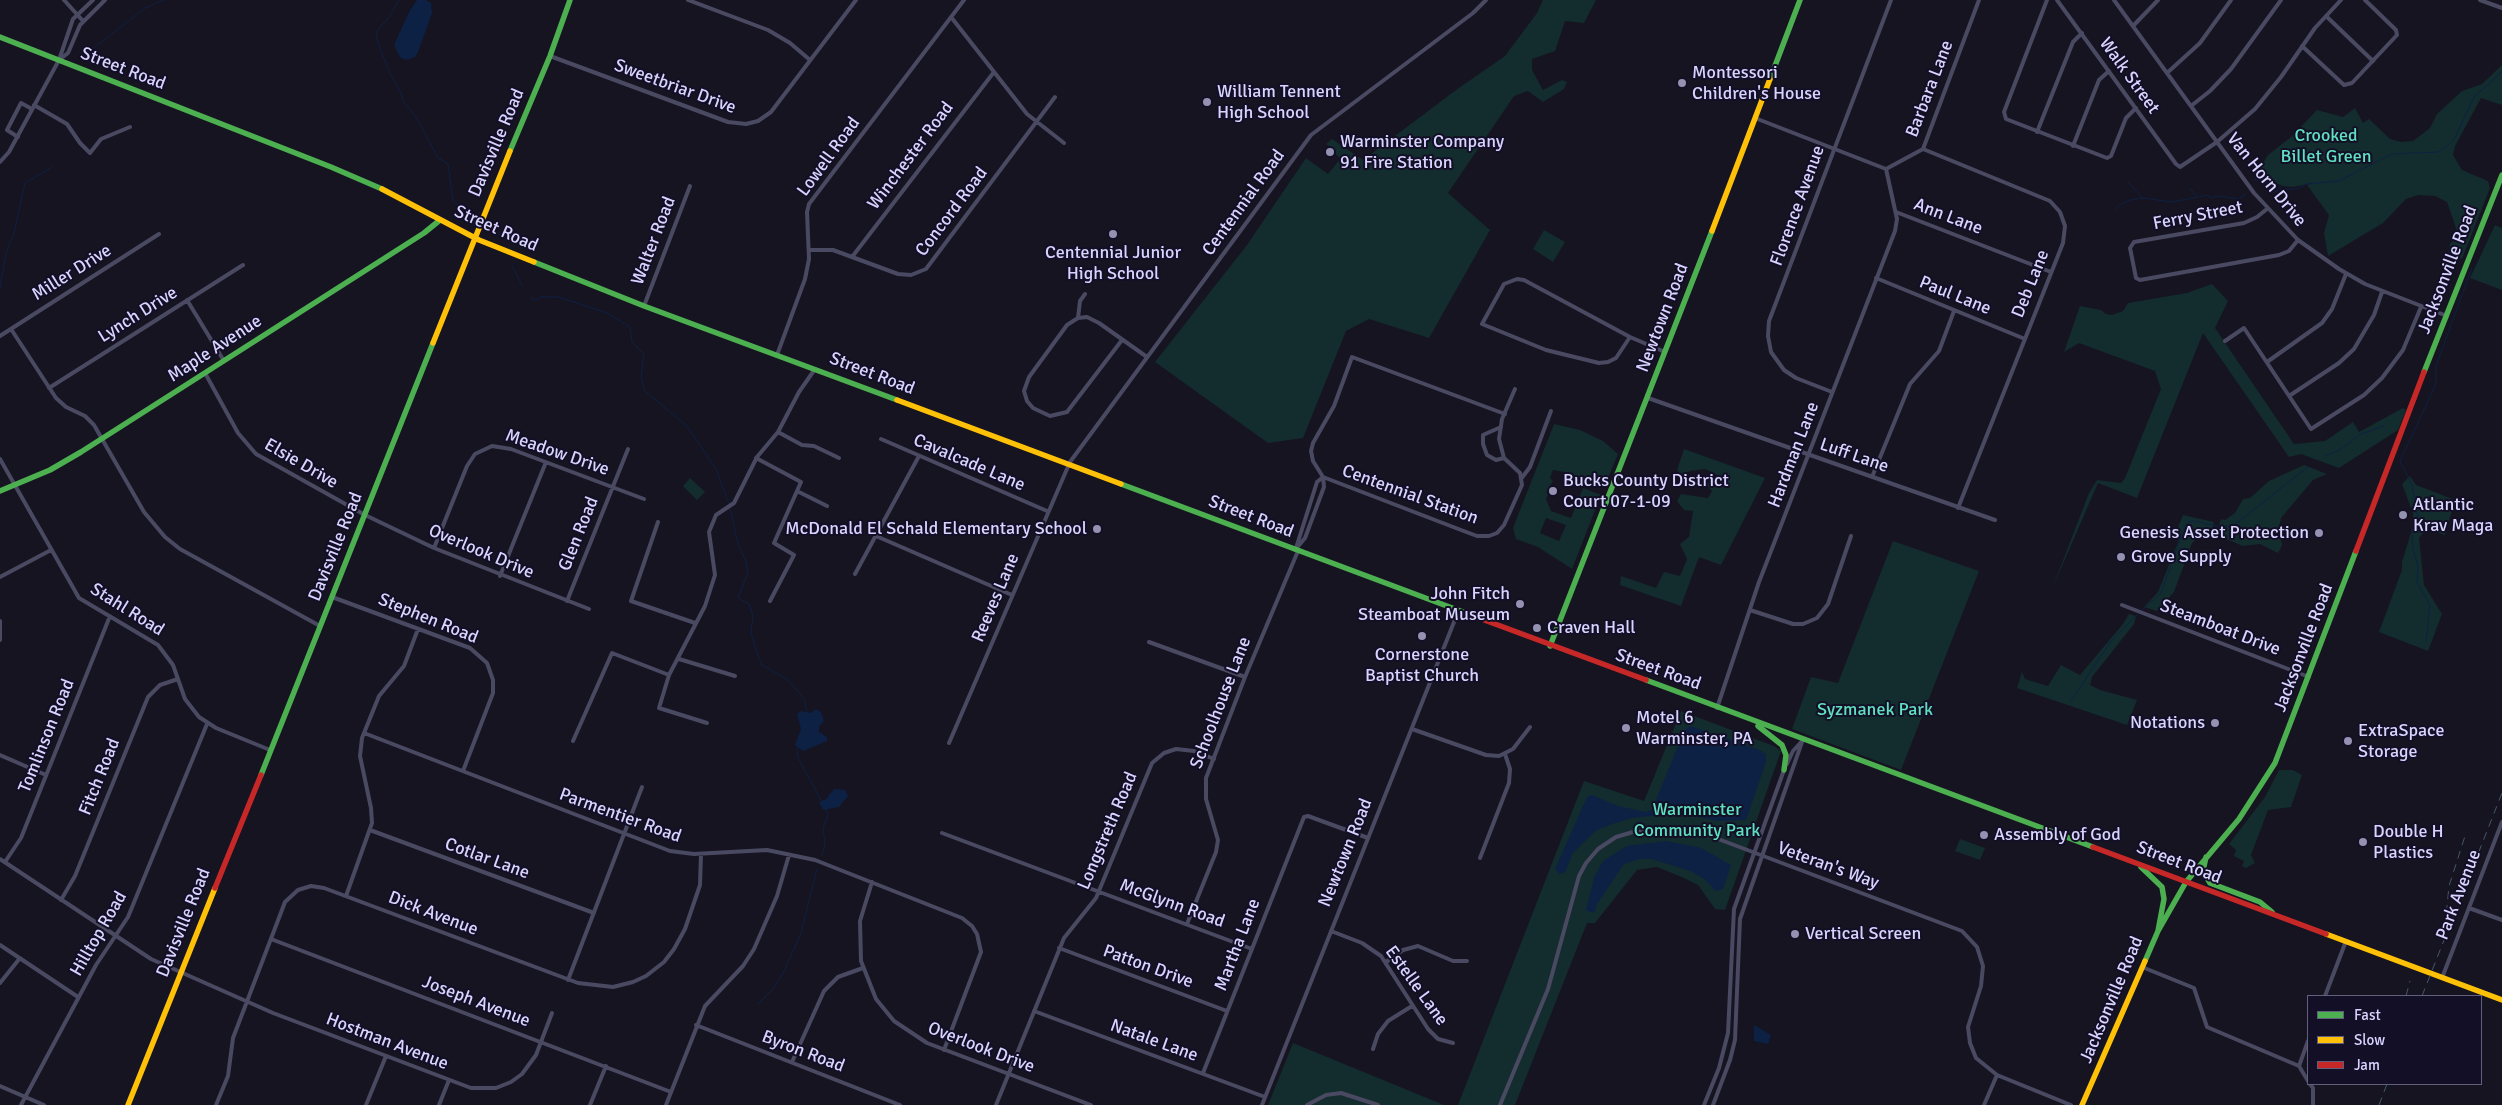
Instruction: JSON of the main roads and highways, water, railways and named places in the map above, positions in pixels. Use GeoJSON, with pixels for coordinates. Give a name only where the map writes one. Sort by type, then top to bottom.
{"type":"FeatureCollection","features":[{"type":"Feature","properties":{"kind":"main road","name":"Davisville Road"},"geometry":{"type":"LineString","coordinates":[[128,1105],[474,238],[550,56],[570,0]]}},
{"type":"Feature","properties":{"kind":"main road","name":"Newtown Road"},"geometry":{"type":"LineString","coordinates":[[1550,646],[1648,398],[1800,0]]}},
{"type":"Feature","properties":{"kind":"main road","name":"Street Road"},"geometry":{"type":"LineString","coordinates":[[0,37],[331,167],[474,238],[644,306],[816,369],[1458,612],[2502,1000]]}},
{"type":"Feature","properties":{"kind":"main road","name":"Jacksonville Road"},"geometry":{"type":"LineString","coordinates":[[2082,1105],[2158,931],[2186,882],[2239,819],[2265,780],[2282,748],[2468,258],[2502,175]]}},
{"type":"Feature","properties":{"kind":"main road","name":"Maple Avenue"},"geometry":{"type":"LineString","coordinates":[[0,491],[50,470],[102,438],[419,236],[440,220]]}},
{"type":"Feature","properties":{"kind":"main road"},"geometry":{"type":"LineString","coordinates":[[1749,720],[1782,745],[1786,755],[1784,770]]}},
{"type":"Feature","properties":{"kind":"main road"},"geometry":{"type":"LineString","coordinates":[[2206,857],[2203,871],[2210,883],[2260,902],[2277,915]]}},
{"type":"Feature","properties":{"kind":"main road"},"geometry":{"type":"LineString","coordinates":[[2136,863],[2162,887],[2164,898],[2158,931]]}},
{"type":"Feature","properties":{"kind":"water"},"geometry":{"type":"Polygon","coordinates":[[[417,0],[426,0],[431,3],[432,13],[418,52],[415,57],[406,60],[400,57],[394,45],[409,12],[417,0]]]}},
{"type":"Feature","properties":{"kind":"water"},"geometry":{"type":"Polygon","coordinates":[[[816,709],[821,712],[824,721],[819,727],[819,732],[827,737],[827,741],[803,751],[795,745],[801,729],[797,714],[801,711],[811,713],[816,709]]]}},
{"type":"Feature","properties":{"kind":"water"},"geometry":{"type":"Polygon","coordinates":[[[1690,726],[1766,754],[1766,762],[1746,820],[1718,821],[1686,814],[1632,818],[1597,830],[1573,853],[1565,872],[1560,874],[1555,869],[1587,797],[1592,795],[1618,806],[1646,812],[1652,810],[1684,731],[1690,726]]]}},
{"type":"Feature","properties":{"kind":"water"},"geometry":{"type":"Polygon","coordinates":[[[834,789],[845,790],[848,796],[839,807],[823,810],[819,802],[826,799],[834,789]]]}},
{"type":"Feature","properties":{"kind":"water"},"geometry":{"type":"Polygon","coordinates":[[[1666,841],[1701,848],[1731,865],[1723,889],[1716,891],[1703,878],[1690,871],[1652,859],[1639,859],[1624,864],[1597,904],[1595,911],[1592,913],[1586,910],[1594,878],[1603,861],[1627,846],[1666,841]]]}},
{"type":"Feature","properties":{"kind":"water"},"geometry":{"type":"Polygon","coordinates":[[[1754,1025],[1771,1035],[1768,1044],[1754,1041],[1754,1025]]]}},
{"type":"Feature","properties":{"kind":"waterway"},"geometry":{"type":"LineString","coordinates":[[91,50],[145,8],[163,0]]}},
{"type":"Feature","properties":{"kind":"waterway"},"geometry":{"type":"LineString","coordinates":[[399,0],[388,19],[376,34],[378,43],[390,74],[404,102],[418,120],[438,158],[448,164],[453,201],[473,217]]}},
{"type":"Feature","properties":{"kind":"waterway"},"geometry":{"type":"LineString","coordinates":[[2271,193],[2282,189],[2297,189],[2306,184],[2339,181],[2392,154],[2437,152],[2444,149],[2455,138],[2474,97],[2502,72]]}},
{"type":"Feature","properties":{"kind":"waterway"},"geometry":{"type":"LineString","coordinates":[[0,288],[6,253],[14,233],[25,183],[52,167]]}},
{"type":"Feature","properties":{"kind":"waterway"},"geometry":{"type":"LineString","coordinates":[[2254,179],[2281,188]]}},
{"type":"Feature","properties":{"kind":"waterway"},"geometry":{"type":"LineString","coordinates":[[2127,181],[2143,198]]}},
{"type":"Feature","properties":{"kind":"waterway"},"geometry":{"type":"LineString","coordinates":[[2189,188],[2197,196]]}},
{"type":"Feature","properties":{"kind":"waterway"},"geometry":{"type":"LineString","coordinates":[[2115,210],[2119,205],[2130,200],[2143,198],[2172,202],[2208,195],[2210,198],[2220,196],[2238,199],[2246,194]]}},
{"type":"Feature","properties":{"kind":"waterway"},"geometry":{"type":"LineString","coordinates":[[488,223],[504,239]]}},
{"type":"Feature","properties":{"kind":"waterway"},"geometry":{"type":"LineString","coordinates":[[512,266],[523,287]]}},
{"type":"Feature","properties":{"kind":"waterway"},"geometry":{"type":"LineString","coordinates":[[2426,642],[2430,605],[2417,582],[2418,566],[2413,549],[2412,535],[2418,520],[2412,485],[2400,461],[2436,384],[2436,366],[2472,268]]}},
{"type":"Feature","properties":{"kind":"waterway"},"geometry":{"type":"LineString","coordinates":[[532,297],[533,300],[541,297],[558,297],[607,313],[630,327],[632,342],[644,354],[641,377],[645,391],[687,426],[716,469],[729,504]]}},
{"type":"Feature","properties":{"kind":"waterway"},"geometry":{"type":"LineString","coordinates":[[2326,456],[2341,449],[2361,434],[2384,426]]}},
{"type":"Feature","properties":{"kind":"waterway"},"geometry":{"type":"LineString","coordinates":[[2142,610],[2161,593],[2188,522],[2194,521],[2221,527],[2233,526],[2308,467]]}},
{"type":"Feature","properties":{"kind":"waterway"},"geometry":{"type":"LineString","coordinates":[[730,508],[738,544],[748,572],[738,598],[749,604],[753,616],[751,633],[758,656],[762,665],[788,680],[805,700],[807,714]]}},
{"type":"Feature","properties":{"kind":"waterway"},"geometry":{"type":"LineString","coordinates":[[2071,701],[2111,641],[2139,613]]}},
{"type":"Feature","properties":{"kind":"waterway"},"geometry":{"type":"LineString","coordinates":[[798,745],[797,756],[822,802]]}},
{"type":"Feature","properties":{"kind":"waterway"},"geometry":{"type":"LineString","coordinates":[[822,855],[825,844],[823,828],[828,815],[826,808]]}},
{"type":"Feature","properties":{"kind":"waterway"},"geometry":{"type":"LineString","coordinates":[[758,1004],[773,989],[783,973],[801,933],[817,869]]}},
{"type":"Feature","properties":{"kind":"railway"},"geometry":{"type":"LineString","coordinates":[[2422,995],[2502,793]]}},
{"type":"Feature","properties":{"kind":"railway"},"geometry":{"type":"LineString","coordinates":[[2445,927],[2449,886],[2465,836]]}},
{"type":"Feature","properties":{"kind":"railway"},"geometry":{"type":"LineString","coordinates":[[2406,995],[2410,981]]}},
{"type":"Feature","properties":{"kind":"railway"},"geometry":{"type":"LineString","coordinates":[[2379,1105],[2387,1085]]}},
{"type":"Feature","properties":{"kind":"place","name":"Montessori Children's House"},"geometry":{"type":"Point","coordinates":[1682,83]}},
{"type":"Feature","properties":{"kind":"place","name":"William Tennent High School"},"geometry":{"type":"Point","coordinates":[1207,102]}},
{"type":"Feature","properties":{"kind":"place","name":"Warminster Company 91 Fire Station"},"geometry":{"type":"Point","coordinates":[1330,152]}},
{"type":"Feature","properties":{"kind":"place","name":"Centennial Junior High School"},"geometry":{"type":"Point","coordinates":[1113,234]}},
{"type":"Feature","properties":{"kind":"place","name":"Bucks County District Court 07-1-09"},"geometry":{"type":"Point","coordinates":[1553,491]}},
{"type":"Feature","properties":{"kind":"place","name":"Atlantic Krav Maga"},"geometry":{"type":"Point","coordinates":[2403,515]}},
{"type":"Feature","properties":{"kind":"place","name":"McDonald El Schald Elementary School"},"geometry":{"type":"Point","coordinates":[1097,529]}},
{"type":"Feature","properties":{"kind":"place","name":"Genesis Asset Protection"},"geometry":{"type":"Point","coordinates":[2319,533]}},
{"type":"Feature","properties":{"kind":"place","name":"Grove Supply"},"geometry":{"type":"Point","coordinates":[2121,557]}},
{"type":"Feature","properties":{"kind":"place","name":"John Fitch Steamboat Museum"},"geometry":{"type":"Point","coordinates":[1520,604]}},
{"type":"Feature","properties":{"kind":"place","name":"Craven Hall"},"geometry":{"type":"Point","coordinates":[1537,628]}},
{"type":"Feature","properties":{"kind":"place","name":"Cornerstone Baptist Church"},"geometry":{"type":"Point","coordinates":[1422,636]}},
{"type":"Feature","properties":{"kind":"place","name":"Notations"},"geometry":{"type":"Point","coordinates":[2215,723]}},
{"type":"Feature","properties":{"kind":"place","name":"Motel 6 Warminster, PA"},"geometry":{"type":"Point","coordinates":[1626,728]}},
{"type":"Feature","properties":{"kind":"place","name":"ExtraSpace Storage"},"geometry":{"type":"Point","coordinates":[2348,741]}},
{"type":"Feature","properties":{"kind":"place","name":"Assembly of God"},"geometry":{"type":"Point","coordinates":[1984,835]}},
{"type":"Feature","properties":{"kind":"place","name":"Double H Plastics"},"geometry":{"type":"Point","coordinates":[2363,842]}},
{"type":"Feature","properties":{"kind":"place","name":"Vertical Screen"},"geometry":{"type":"Point","coordinates":[1795,934]}},
{"type":"Feature","properties":{"kind":"park label","name":"Crooked Billet Green"},"geometry":{"type":"Point","coordinates":[2326,146]}},
{"type":"Feature","properties":{"kind":"park label","name":"Syzmanek Park"},"geometry":{"type":"Point","coordinates":[1875,710]}},
{"type":"Feature","properties":{"kind":"park label","name":"Warminster Community Park"},"geometry":{"type":"Point","coordinates":[1697,820]}}]}
